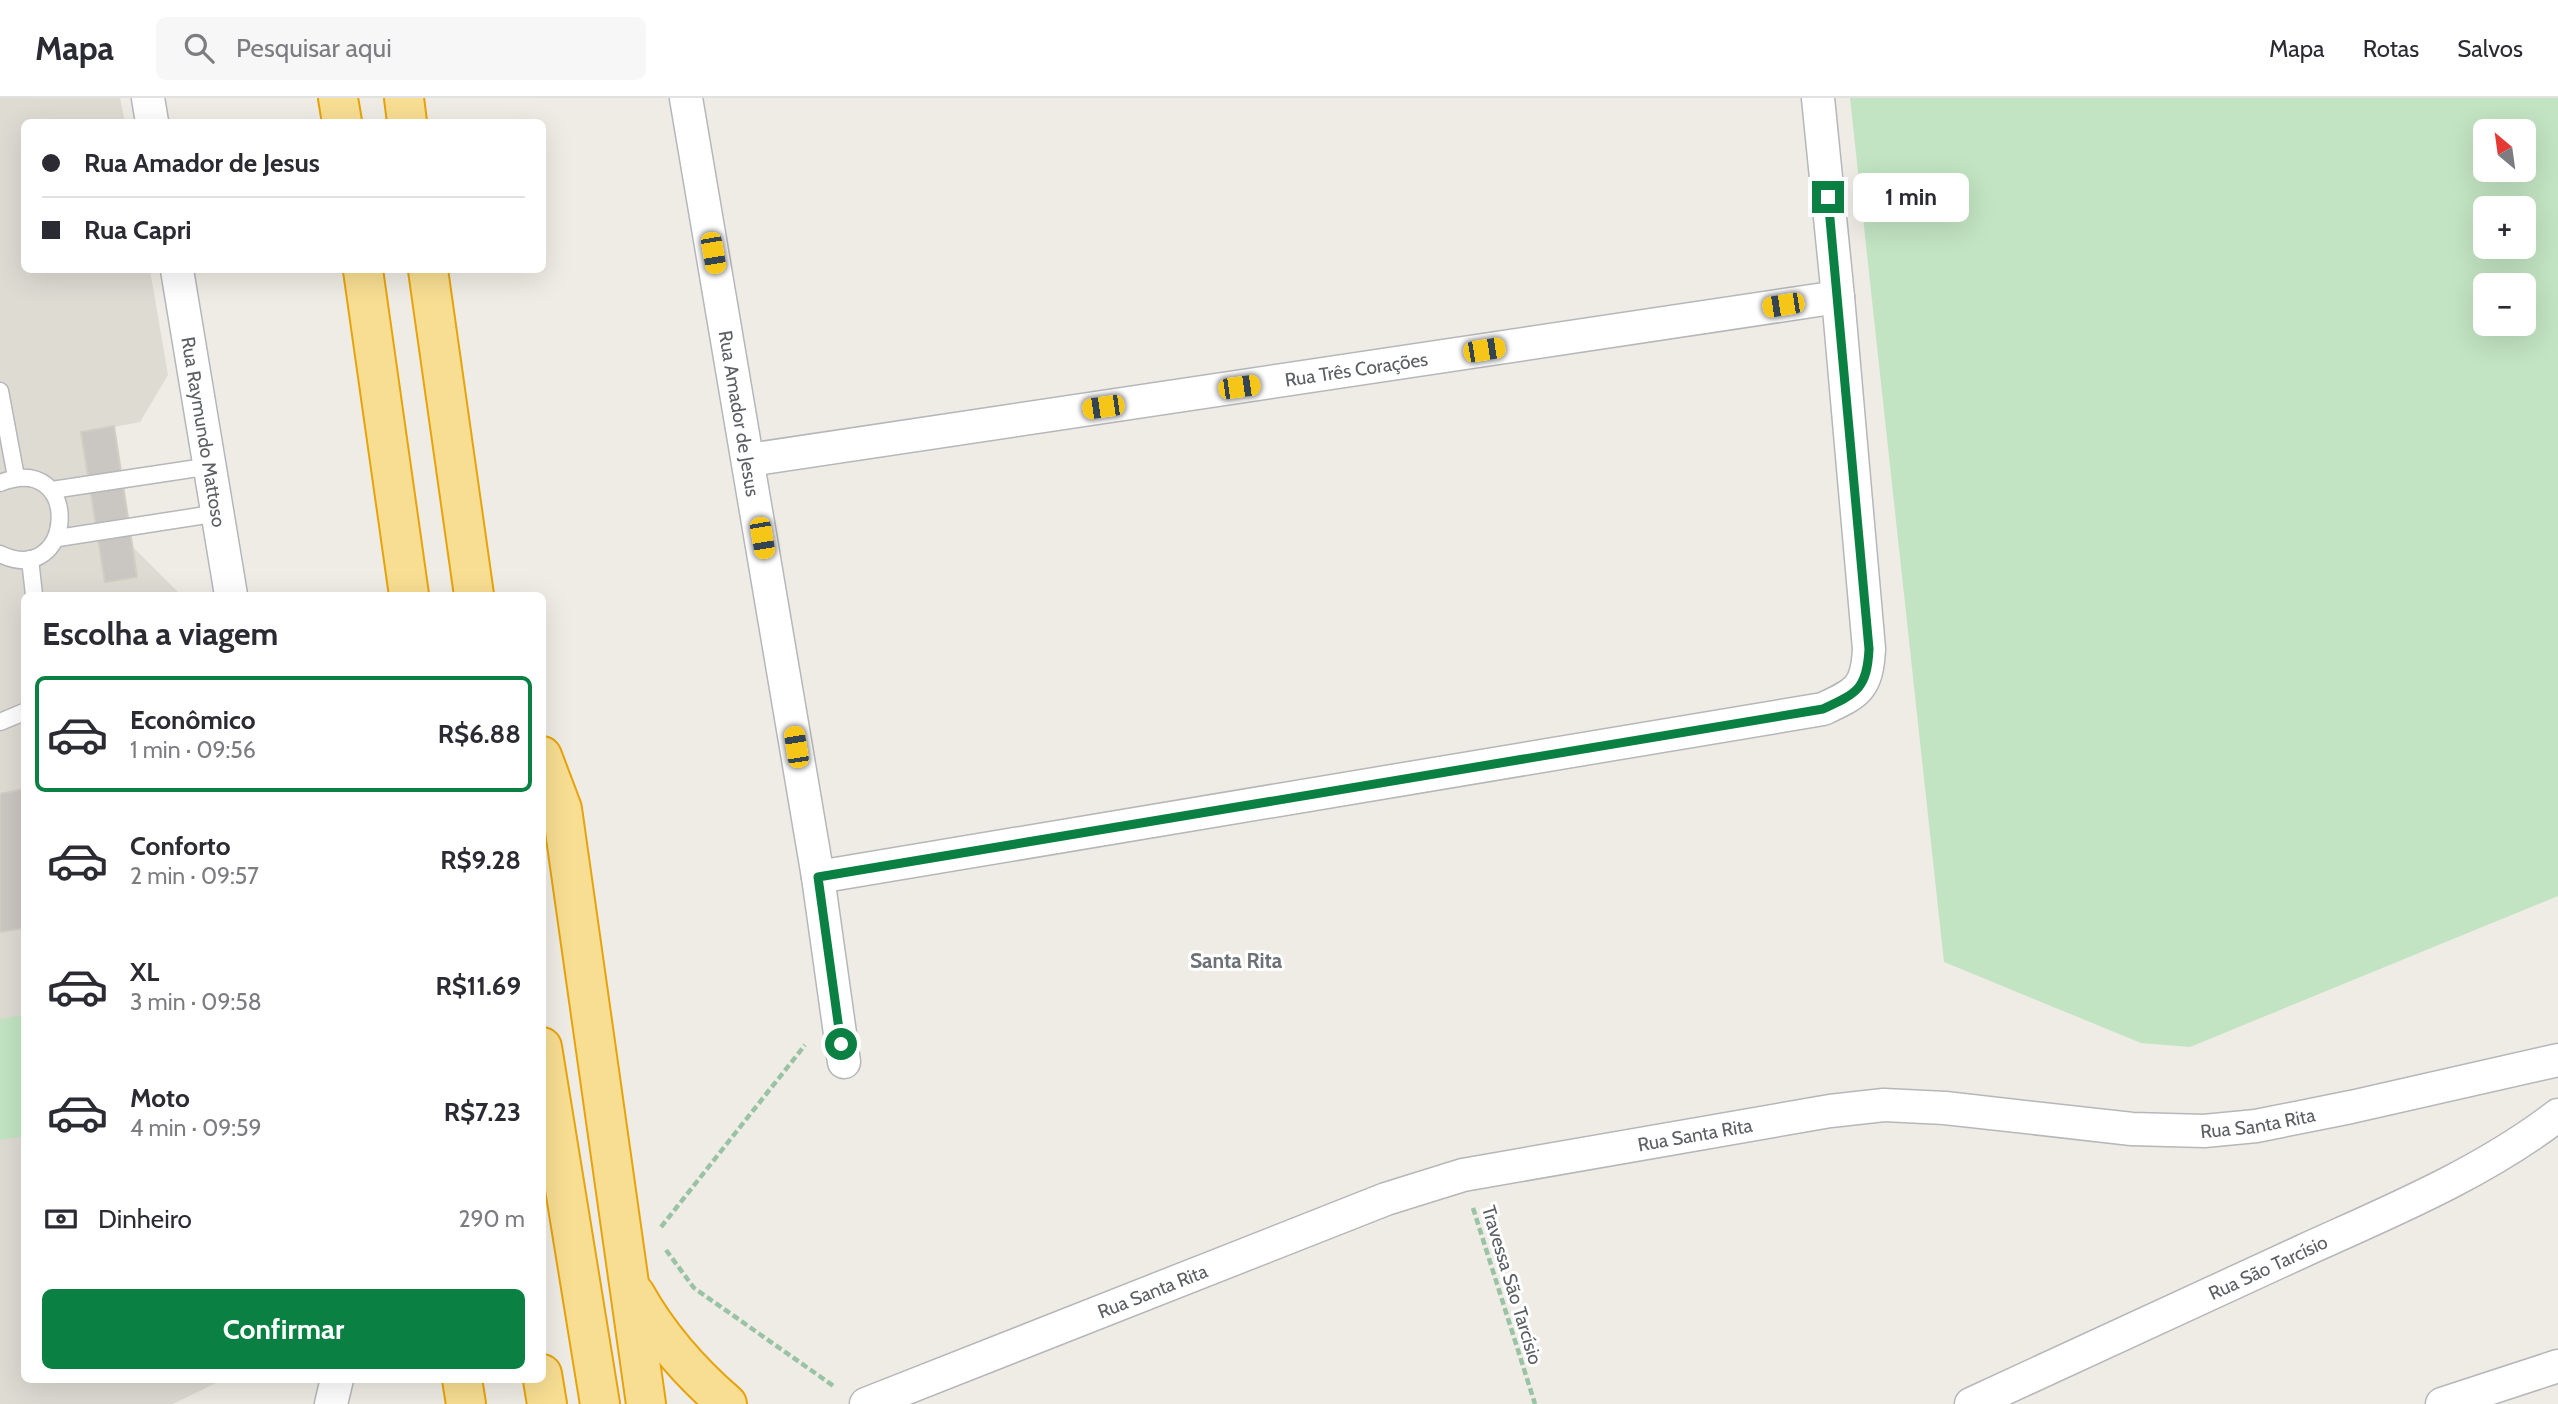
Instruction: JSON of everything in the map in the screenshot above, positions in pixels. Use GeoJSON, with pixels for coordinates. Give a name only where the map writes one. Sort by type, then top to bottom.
{"type":"FeatureCollection","features":[{"type":"Feature","properties":{"kind":"highway"},"geometry":{"type":"LineString","coordinates":[[338,98],[342,119]]}},
{"type":"Feature","properties":{"kind":"highway"},"geometry":{"type":"LineString","coordinates":[[404,98],[407,119]]}},
{"type":"Feature","properties":{"kind":"highway"},"geometry":{"type":"LineString","coordinates":[[363,273],[410,592]]}},
{"type":"Feature","properties":{"kind":"highway"},"geometry":{"type":"LineString","coordinates":[[428,273],[474,592]]}},
{"type":"Feature","properties":{"kind":"highway"},"geometry":{"type":"LineString","coordinates":[[546,767],[562,809],[646,1404]]}},
{"type":"Feature","properties":{"kind":"highway"},"geometry":{"type":"LineString","coordinates":[[546,1072],[600,1404]]}},
{"type":"Feature","properties":{"kind":"highway"},"geometry":{"type":"LineString","coordinates":[[628,1282],[647,1317],[694,1376],[727,1404]]}},
{"type":"Feature","properties":{"kind":"highway"},"geometry":{"type":"LineString","coordinates":[[443,1404],[446,1383]]}},
{"type":"Feature","properties":{"kind":"highway"},"geometry":{"type":"LineString","coordinates":[[463,1383],[466,1404]]}},
{"type":"Feature","properties":{"kind":"highway"},"geometry":{"type":"LineString","coordinates":[[544,1383],[547,1404]]}},
{"type":"Feature","properties":{"kind":"street"},"geometry":{"type":"LineString","coordinates":[[148,98],[152,119]]}},
{"type":"Feature","properties":{"kind":"street","name":"Rua Amador de Jesus"},"geometry":{"type":"LineString","coordinates":[[686,98],[818,877],[844,1062]]}},
{"type":"Feature","properties":{"kind":"street"},"geometry":{"type":"LineString","coordinates":[[818,877],[1823,709],[1848,698],[1862,687],[1868,670],[1869,649],[1818,98]]}},
{"type":"Feature","properties":{"kind":"street","name":"Rua Raymundo Mattoso"},"geometry":{"type":"LineString","coordinates":[[178,273],[231,592]]}},
{"type":"Feature","properties":{"kind":"street","name":"Rua Três Corações"},"geometry":{"type":"LineString","coordinates":[[749,460],[1838,297]]}},
{"type":"Feature","properties":{"kind":"street","name":"Rua Santa Rita"},"geometry":{"type":"LineString","coordinates":[[866,1404],[1386,1199],[1463,1175],[1830,1111],[1884,1105],[1945,1108],[2132,1129],[2204,1131],[2256,1126],[2558,1060]]}},
{"type":"Feature","properties":{"kind":"street","name":"Rua São Tarcísio"},"geometry":{"type":"LineString","coordinates":[[1971,1404],[2360,1225],[2464,1174],[2558,1115]]}},
{"type":"Feature","properties":{"kind":"street"},"geometry":{"type":"LineString","coordinates":[[2442,1404],[2558,1366]]}},
{"type":"Feature","properties":{"kind":"lane"},"geometry":{"type":"LineString","coordinates":[[0,391],[8,480],[35,480],[52,490],[62,513],[58,538],[46,551],[30,559],[11,559],[0,554]]}},
{"type":"Feature","properties":{"kind":"lane"},"geometry":{"type":"LineString","coordinates":[[52,490],[211,466]]}},
{"type":"Feature","properties":{"kind":"lane"},"geometry":{"type":"LineString","coordinates":[[58,538],[219,513]]}},
{"type":"Feature","properties":{"kind":"lane"},"geometry":{"type":"LineString","coordinates":[[30,559],[34,592]]}},
{"type":"Feature","properties":{"kind":"lane"},"geometry":{"type":"LineString","coordinates":[[0,722],[21,713]]}},
{"type":"Feature","properties":{"kind":"path"},"geometry":{"type":"LineString","coordinates":[[654,1235],[836,1006]]}},
{"type":"Feature","properties":{"kind":"path","name":"Travessa São Tarcísio"},"geometry":{"type":"LineString","coordinates":[[1463,1175],[1535,1404]]}},
{"type":"Feature","properties":{"kind":"path"},"geometry":{"type":"LineString","coordinates":[[662,1245],[694,1288],[837,1388]]}},
{"type":"Feature","properties":{"kind":"shaded area"},"geometry":{"type":"Polygon","coordinates":[[[0,98],[120,98],[124,119],[21,119],[21,273],[151,273],[168,375],[140,422],[114,427],[132,546],[178,592],[21,592],[21,1383],[216,1383],[173,1404],[0,1404],[0,98]]]}},
{"type":"Feature","properties":{"kind":"green space"},"geometry":{"type":"Polygon","coordinates":[[[1850,98],[2558,98],[2558,896],[2190,1047],[2141,1043],[1944,962],[1850,98]]]}},
{"type":"Feature","properties":{"kind":"green space"},"geometry":{"type":"Polygon","coordinates":[[[21,1016],[21,1136],[0,1140],[0,1019],[21,1016]]]}},
{"type":"Feature","properties":{"kind":"building"},"geometry":{"type":"Polygon","coordinates":[[[114,426],[137,577],[105,582],[81,432],[114,426]]]}},
{"type":"Feature","properties":{"kind":"building"},"geometry":{"type":"Polygon","coordinates":[[[21,790],[21,928],[0,932],[0,794],[21,790]]]}},
{"type":"Feature","properties":{"kind":"district","name":"Santa Rita"},"geometry":{"type":"Point","coordinates":[1236,960]}},
{"type":"Feature","properties":{"kind":"route"},"geometry":{"type":"LineString","coordinates":[[841,1044],[818,877],[1823,709],[1848,698],[1862,687],[1868,670],[1869,649],[1828,197]]}}]}
